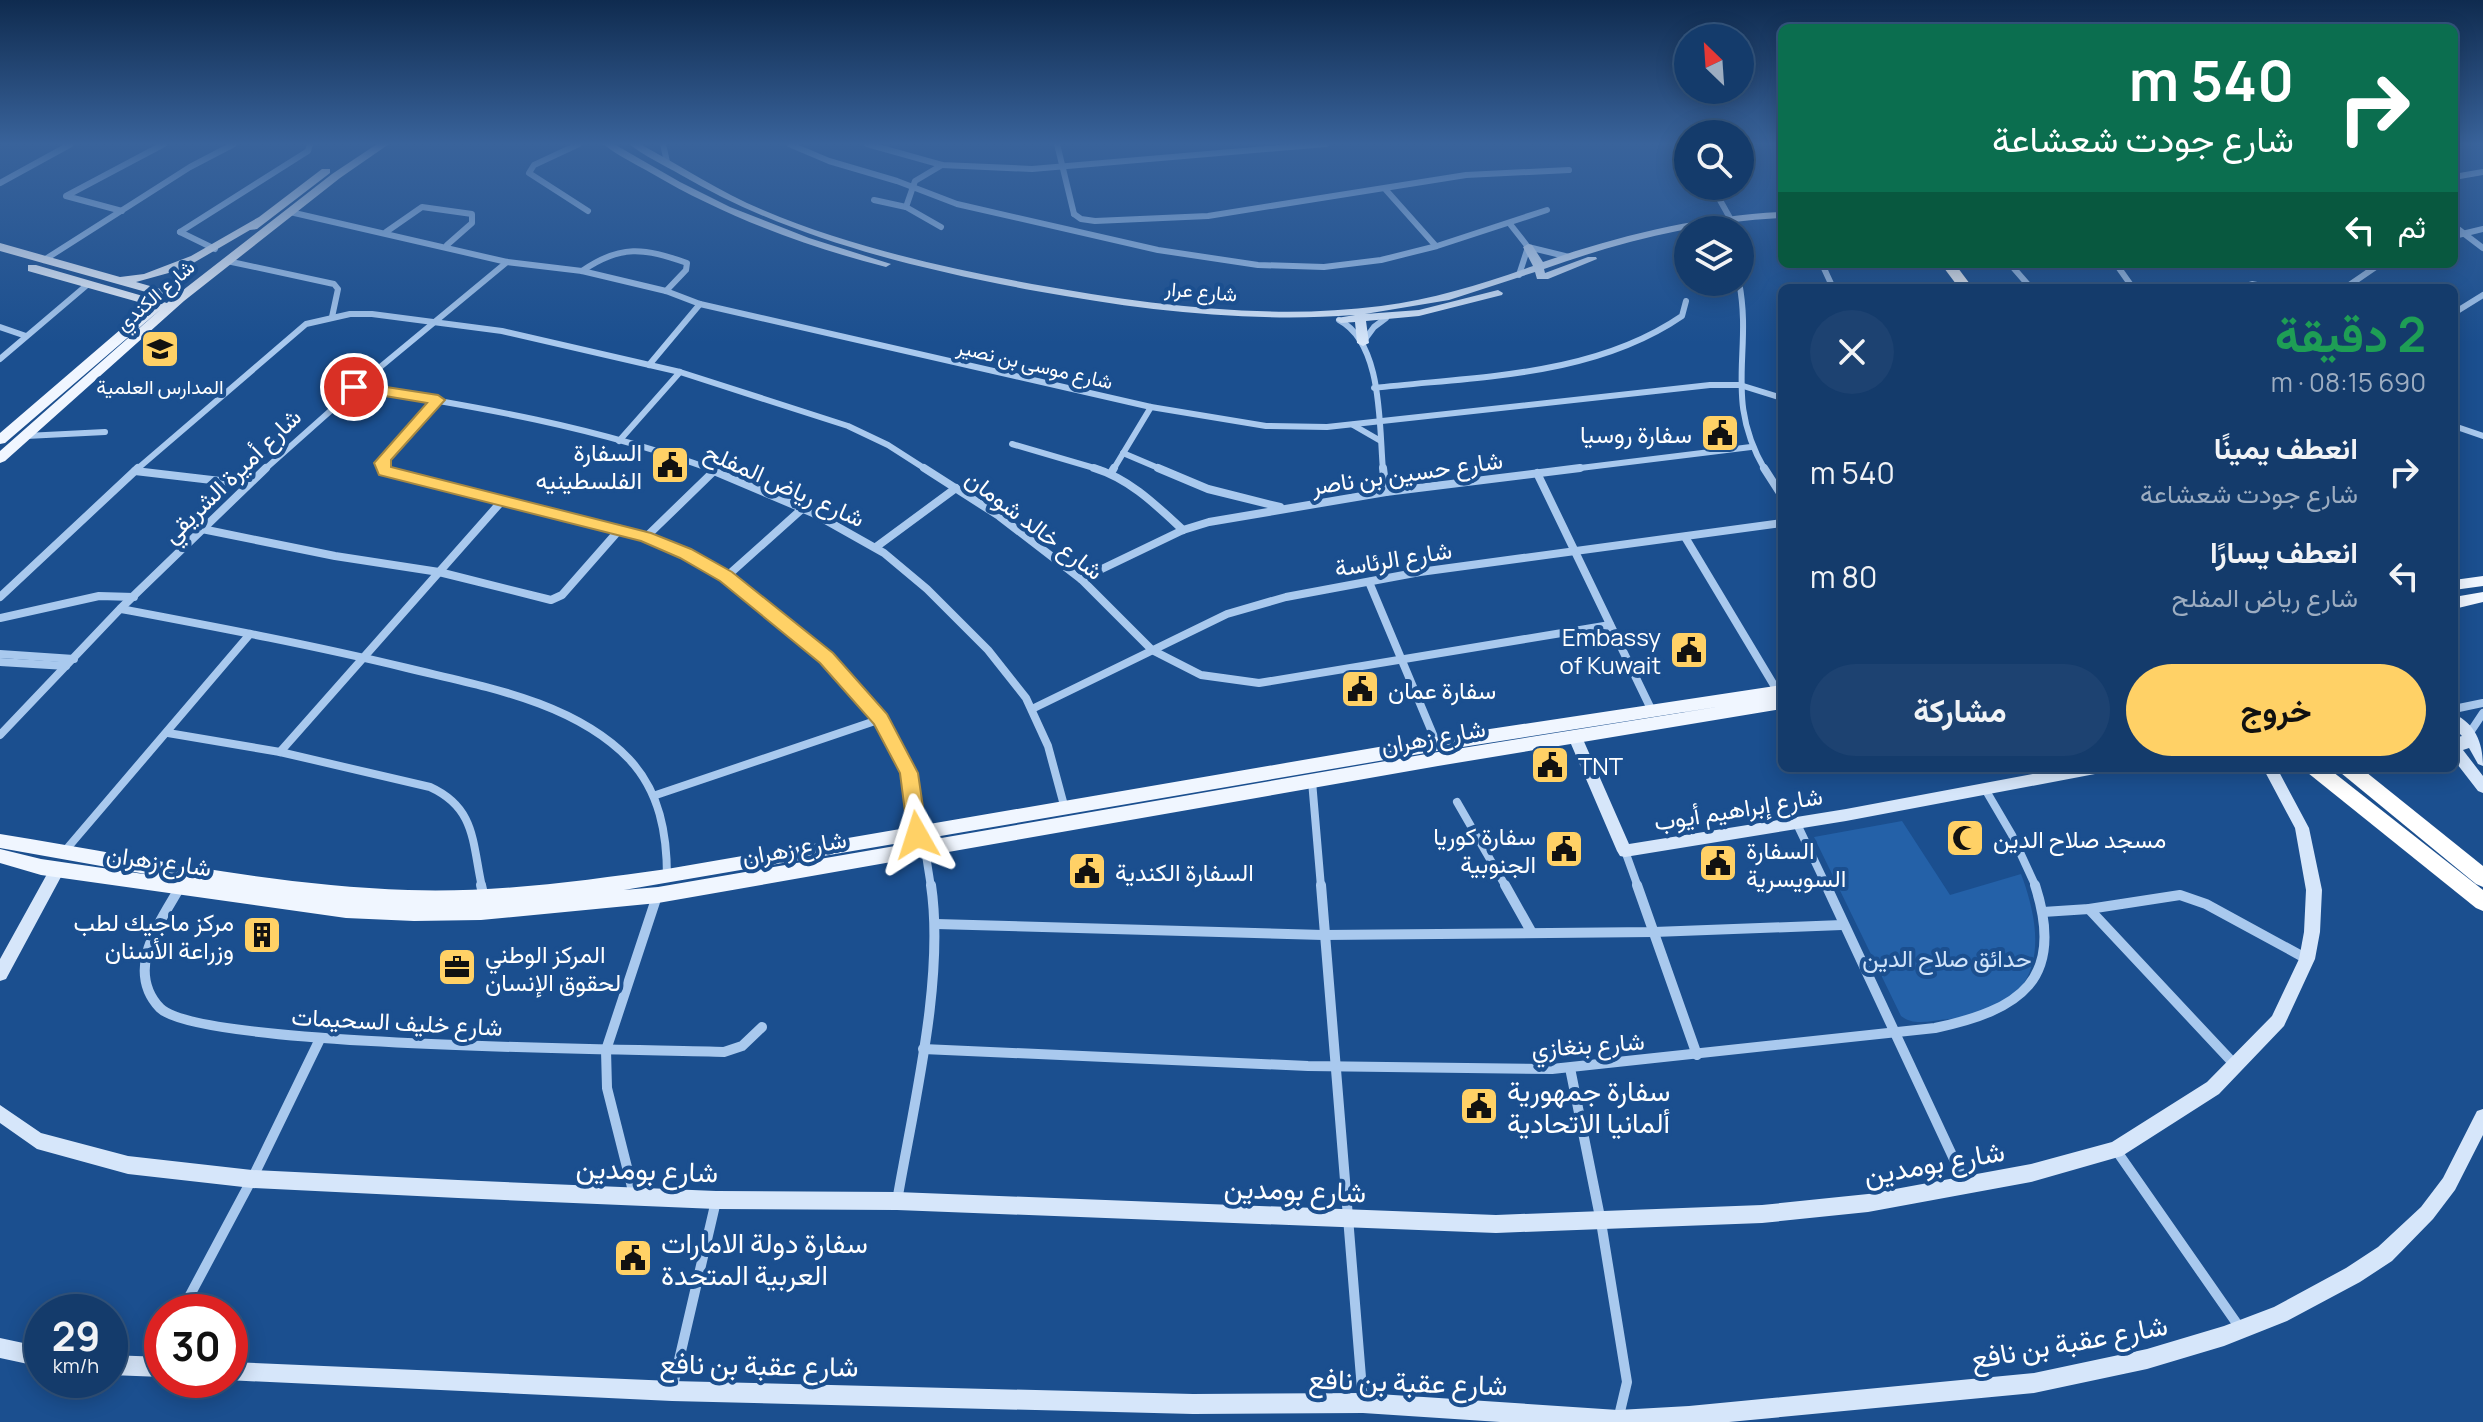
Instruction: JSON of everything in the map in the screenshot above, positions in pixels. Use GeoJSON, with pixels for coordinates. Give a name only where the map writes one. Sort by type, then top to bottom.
{"type":"FeatureCollection","features":[{"type":"Feature","properties":{"kind":"highway"},"geometry":{"type":"LineString","coordinates":[[2320,772],[2483,902]]}},
{"type":"Feature","properties":{"kind":"highway"},"geometry":{"type":"LineString","coordinates":[[2338,772],[2483,890]]}},
{"type":"Feature","properties":{"kind":"highway"},"geometry":{"type":"LineString","coordinates":[[2353,772],[2483,878]]}},
{"type":"Feature","properties":{"kind":"highway"},"geometry":{"type":"LineString","coordinates":[[2365,772],[2483,867]]}},
{"type":"Feature","properties":{"kind":"main road","name":"شارع الكندي"},"geometry":{"type":"LineString","coordinates":[[0,440],[274,210]]}},
{"type":"Feature","properties":{"kind":"main road","name":"شارع الكندي"},"geometry":{"type":"LineString","coordinates":[[0,458],[168,301],[227,261],[290,212]]}},
{"type":"Feature","properties":{"kind":"main road"},"geometry":{"type":"LineString","coordinates":[[116,280],[150,277],[176,270],[269,214]]}},
{"type":"Feature","properties":{"kind":"main road"},"geometry":{"type":"LineString","coordinates":[[0,247],[116,280],[168,301]]}},
{"type":"Feature","properties":{"kind":"main road"},"geometry":{"type":"LineString","coordinates":[[0,259],[87,285],[168,301]]}},
{"type":"Feature","properties":{"kind":"main road"},"geometry":{"type":"LineString","coordinates":[[2458,576],[2483,573]]}},
{"type":"Feature","properties":{"kind":"main road"},"geometry":{"type":"LineString","coordinates":[[2458,584],[2483,581]]}},
{"type":"Feature","properties":{"kind":"main road"},"geometry":{"type":"LineString","coordinates":[[2458,594],[2483,591]]}},
{"type":"Feature","properties":{"kind":"main road"},"geometry":{"type":"LineString","coordinates":[[2458,602],[2483,597]]}},
{"type":"Feature","properties":{"kind":"main road","name":"شارع زهران"},"geometry":{"type":"LineString","coordinates":[[0,859],[49,869],[346,910],[481,912],[658,895],[921,842],[1065,809],[1437,744],[1778,695]]}},
{"type":"Feature","properties":{"kind":"main road","name":"شارع زهران"},"geometry":{"type":"LineString","coordinates":[[0,841],[287,889],[408,898],[484,898],[667,877],[921,842],[1312,781],[1575,737],[1778,696]]}},
{"type":"Feature","properties":{"kind":"street"},"geometry":{"type":"LineString","coordinates":[[215,249],[180,232],[216,210]]}},
{"type":"Feature","properties":{"kind":"street"},"geometry":{"type":"LineString","coordinates":[[386,232],[417,210]]}},
{"type":"Feature","properties":{"kind":"street"},"geometry":{"type":"LineString","coordinates":[[446,210],[472,214],[472,223],[447,245]]}},
{"type":"Feature","properties":{"kind":"street","name":"شارع عرار"},"geometry":{"type":"LineString","coordinates":[[732,210],[847,254],[927,275],[1162,314],[1244,320],[1339,320],[1432,301],[1519,275],[1540,273],[1569,257],[1674,228]]}},
{"type":"Feature","properties":{"kind":"street","name":"شارع عرار"},"geometry":{"type":"LineString","coordinates":[[758,210],[924,265],[1048,290],[1146,304],[1250,313],[1386,318],[1467,302],[1540,273],[1674,235]]}},
{"type":"Feature","properties":{"kind":"street"},"geometry":{"type":"LineString","coordinates":[[912,210],[941,227]]}},
{"type":"Feature","properties":{"kind":"street"},"geometry":{"type":"LineString","coordinates":[[982,210],[1206,258],[1296,268],[1353,264],[1435,245],[1546,210]]}},
{"type":"Feature","properties":{"kind":"street"},"geometry":{"type":"LineString","coordinates":[[1074,214],[1087,220],[1104,220],[1208,216],[1247,210]]}},
{"type":"Feature","properties":{"kind":"street"},"geometry":{"type":"LineString","coordinates":[[1404,210],[1435,245]]}},
{"type":"Feature","properties":{"kind":"street"},"geometry":{"type":"LineString","coordinates":[[44,260],[122,211]]}},
{"type":"Feature","properties":{"kind":"street","name":"شارع موسى بن نصير"},"geometry":{"type":"LineString","coordinates":[[290,212],[447,245],[507,262],[582,271],[666,291],[700,304],[1151,407],[1266,426],[1307,428],[1353,425],[1644,391],[1740,385],[1778,397]]}},
{"type":"Feature","properties":{"kind":"street"},"geometry":{"type":"LineString","coordinates":[[1057,227],[1074,214]]}},
{"type":"Feature","properties":{"kind":"street","name":"شارع عرار"},"geometry":{"type":"LineString","coordinates":[[1754,218],[1778,217]]}},
{"type":"Feature","properties":{"kind":"street","name":"شارع عرار"},"geometry":{"type":"LineString","coordinates":[[1754,221],[1778,218]]}},
{"type":"Feature","properties":{"kind":"street"},"geometry":{"type":"LineString","coordinates":[[1100,236],[1099,227],[1104,220]]}},
{"type":"Feature","properties":{"kind":"street"},"geometry":{"type":"LineString","coordinates":[[1510,224],[1528,247],[1540,273]]}},
{"type":"Feature","properties":{"kind":"street"},"geometry":{"type":"LineString","coordinates":[[2458,229],[2483,248]]}},
{"type":"Feature","properties":{"kind":"street"},"geometry":{"type":"LineString","coordinates":[[2458,235],[2483,229]]}},
{"type":"Feature","properties":{"kind":"street"},"geometry":{"type":"LineString","coordinates":[[1528,247],[1569,257]]}},
{"type":"Feature","properties":{"kind":"street"},"geometry":{"type":"LineString","coordinates":[[1519,275],[1528,247]]}},
{"type":"Feature","properties":{"kind":"street"},"geometry":{"type":"LineString","coordinates":[[582,271],[617,249],[687,263],[686,270],[666,291]]}},
{"type":"Feature","properties":{"kind":"street"},"geometry":{"type":"LineString","coordinates":[[227,261],[334,284],[338,289],[332,317]]}},
{"type":"Feature","properties":{"kind":"street","name":"شارع أميرة الشريقي"},"geometry":{"type":"LineString","coordinates":[[0,735],[246,484],[354,387],[507,262]]}},
{"type":"Feature","properties":{"kind":"street"},"geometry":{"type":"LineString","coordinates":[[2014,268],[2028,284]]}},
{"type":"Feature","properties":{"kind":"street"},"geometry":{"type":"LineString","coordinates":[[2351,284],[2374,268]]}},
{"type":"Feature","properties":{"kind":"street"},"geometry":{"type":"LineString","coordinates":[[0,359],[87,285]]}},
{"type":"Feature","properties":{"kind":"street"},"geometry":{"type":"LineString","coordinates":[[2458,311],[2483,295]]}},
{"type":"Feature","properties":{"kind":"street"},"geometry":{"type":"LineString","coordinates":[[1741,296],[1744,320],[1740,385],[1751,447],[1760,467],[1778,491]]}},
{"type":"Feature","properties":{"kind":"street"},"geometry":{"type":"LineString","coordinates":[[1374,388],[1597,357],[1663,330],[1682,316],[1686,301]]}},
{"type":"Feature","properties":{"kind":"street"},"geometry":{"type":"LineString","coordinates":[[649,365],[700,304]]}},
{"type":"Feature","properties":{"kind":"street","name":"شارع خالد شومان"},"geometry":{"type":"LineString","coordinates":[[0,597],[135,471],[306,324],[332,317],[372,314],[502,331],[680,372],[848,426],[888,445],[999,516],[1081,579],[1152,650],[1201,675],[1236,682],[1288,679],[1610,625]]}},
{"type":"Feature","properties":{"kind":"street"},"geometry":{"type":"LineString","coordinates":[[1361,315],[1363,343],[1379,422],[1386,492]]}},
{"type":"Feature","properties":{"kind":"street"},"geometry":{"type":"LineString","coordinates":[[1363,343],[1369,332],[1386,318]]}},
{"type":"Feature","properties":{"kind":"street"},"geometry":{"type":"LineString","coordinates":[[1339,320],[1357,332],[1363,343]]}},
{"type":"Feature","properties":{"kind":"street"},"geometry":{"type":"LineString","coordinates":[[0,327],[26,336]]}},
{"type":"Feature","properties":{"kind":"street"},"geometry":{"type":"LineString","coordinates":[[619,441],[680,372]]}},
{"type":"Feature","properties":{"kind":"street","name":"شارع رياض المفلح"},"geometry":{"type":"LineString","coordinates":[[354,387],[522,415],[619,441],[714,471],[802,509],[876,547],[983,643],[1017,684],[1045,736],[1065,809]]}},
{"type":"Feature","properties":{"kind":"street"},"geometry":{"type":"LineString","coordinates":[[438,400],[385,456],[382,467],[385,471],[620,529],[685,553],[726,577],[826,658],[881,719],[909,773],[936,924],[923,1049],[897,1201]]}},
{"type":"Feature","properties":{"kind":"street"},"geometry":{"type":"LineString","coordinates":[[1111,473],[1151,407]]}},
{"type":"Feature","properties":{"kind":"street"},"geometry":{"type":"LineString","coordinates":[[1353,425],[1379,440]]}},
{"type":"Feature","properties":{"kind":"street"},"geometry":{"type":"LineString","coordinates":[[2458,427],[2483,436]]}},
{"type":"Feature","properties":{"kind":"street"},"geometry":{"type":"LineString","coordinates":[[26,436],[105,432]]}},
{"type":"Feature","properties":{"kind":"street"},"geometry":{"type":"LineString","coordinates":[[1012,444],[1111,473],[1142,493],[1183,530]]}},
{"type":"Feature","properties":{"kind":"street","name":"شارع حسين بن ناصر"},"geometry":{"type":"LineString","coordinates":[[1081,579],[1183,530],[1284,509],[1386,492],[1751,447]]}},
{"type":"Feature","properties":{"kind":"street"},"geometry":{"type":"LineString","coordinates":[[1123,453],[1208,489],[1284,509]]}},
{"type":"Feature","properties":{"kind":"street"},"geometry":{"type":"LineString","coordinates":[[135,471],[246,484]]}},
{"type":"Feature","properties":{"kind":"street"},"geometry":{"type":"LineString","coordinates":[[646,537],[714,471]]}},
{"type":"Feature","properties":{"kind":"street"},"geometry":{"type":"LineString","coordinates":[[1537,473],[1652,711]]}},
{"type":"Feature","properties":{"kind":"street"},"geometry":{"type":"LineString","coordinates":[[876,547],[956,488]]}},
{"type":"Feature","properties":{"kind":"street"},"geometry":{"type":"LineString","coordinates":[[280,752],[501,502]]}},
{"type":"Feature","properties":{"kind":"street"},"geometry":{"type":"LineString","coordinates":[[726,577],[802,509]]}},
{"type":"Feature","properties":{"kind":"street","name":"شارع الرئاسة"},"geometry":{"type":"LineString","coordinates":[[1032,709],[1227,614],[1286,597],[1369,582],[1778,524]]}},
{"type":"Feature","properties":{"kind":"street"},"geometry":{"type":"LineString","coordinates":[[202,529],[335,556],[439,572],[551,600],[562,595],[620,529]]}},
{"type":"Feature","properties":{"kind":"street"},"geometry":{"type":"LineString","coordinates":[[1685,537],[1778,690]]}},
{"type":"Feature","properties":{"kind":"street"},"geometry":{"type":"LineString","coordinates":[[1369,582],[1437,744]]}},
{"type":"Feature","properties":{"kind":"street"},"geometry":{"type":"LineString","coordinates":[[0,618],[99,596],[134,597]]}},
{"type":"Feature","properties":{"kind":"street"},"geometry":{"type":"LineString","coordinates":[[121,609],[362,657],[493,690],[549,709],[616,747],[656,795],[665,824],[667,877]]}},
{"type":"Feature","properties":{"kind":"street"},"geometry":{"type":"LineString","coordinates":[[64,852],[250,634]]}},
{"type":"Feature","properties":{"kind":"street"},"geometry":{"type":"LineString","coordinates":[[0,654],[74,659]]}},
{"type":"Feature","properties":{"kind":"street"},"geometry":{"type":"LineString","coordinates":[[0,662],[66,666]]}},
{"type":"Feature","properties":{"kind":"street"},"geometry":{"type":"LineString","coordinates":[[2458,708],[2483,703]]}},
{"type":"Feature","properties":{"kind":"street"},"geometry":{"type":"LineString","coordinates":[[2458,745],[2464,744],[2483,713]]}},
{"type":"Feature","properties":{"kind":"street"},"geometry":{"type":"LineString","coordinates":[[656,795],[881,719]]}},
{"type":"Feature","properties":{"kind":"street"},"geometry":{"type":"LineString","coordinates":[[2458,724],[2469,735],[2483,760]]}},
{"type":"Feature","properties":{"kind":"street"},"geometry":{"type":"LineString","coordinates":[[168,733],[280,752],[430,787],[450,796],[465,813],[484,898]]}},
{"type":"Feature","properties":{"kind":"street"},"geometry":{"type":"LineString","coordinates":[[1575,737],[1625,851],[1697,1055]]}},
{"type":"Feature","properties":{"kind":"street"},"geometry":{"type":"LineString","coordinates":[[2458,752],[2483,787]]}},
{"type":"Feature","properties":{"kind":"street","name":"شارع إبراهيم أيوب"},"geometry":{"type":"LineString","coordinates":[[1625,851],[1797,824],[2074,772]]}},
{"type":"Feature","properties":{"kind":"street","name":"شارع بومدين"},"geometry":{"type":"LineString","coordinates":[[0,1113],[37,1140],[61,1149],[128,1165],[252,1179],[716,1200],[897,1201],[1496,1224],[1762,1214],[1868,1203],[1966,1186],[2116,1150],[2189,1106],[2236,1066],[2283,1015],[2307,959],[2314,911],[2312,868],[2302,828],[2272,772]]}},
{"type":"Feature","properties":{"kind":"street"},"geometry":{"type":"LineString","coordinates":[[1312,781],[1363,1403]]}},
{"type":"Feature","properties":{"kind":"street","name":"شارع بنغازي"},"geometry":{"type":"LineString","coordinates":[[923,1049],[1334,1065],[1570,1068],[1896,1032],[1980,1018],[2023,995],[2031,983],[2042,957],[2043,912],[2023,855],[1985,789]]}},
{"type":"Feature","properties":{"kind":"street"},"geometry":{"type":"LineString","coordinates":[[1457,802],[1532,933]]}},
{"type":"Feature","properties":{"kind":"street"},"geometry":{"type":"LineString","coordinates":[[1797,824],[1966,1186]]}},
{"type":"Feature","properties":{"kind":"street"},"geometry":{"type":"LineString","coordinates":[[0,834],[41,848]]}},
{"type":"Feature","properties":{"kind":"street"},"geometry":{"type":"LineString","coordinates":[[0,974],[49,869]]}},
{"type":"Feature","properties":{"kind":"street","name":"شارع خليف السحيمات"},"geometry":{"type":"LineString","coordinates":[[180,887],[145,952],[145,983],[162,1010],[203,1025],[320,1039],[724,1052],[742,1046],[762,1027]]}},
{"type":"Feature","properties":{"kind":"street"},"geometry":{"type":"LineString","coordinates":[[635,1196],[607,1088],[606,1050],[658,895]]}},
{"type":"Feature","properties":{"kind":"street"},"geometry":{"type":"LineString","coordinates":[[2043,912],[2089,909],[2180,895],[2206,904],[2307,959]]}},
{"type":"Feature","properties":{"kind":"street"},"geometry":{"type":"LineString","coordinates":[[2089,909],[2236,1066]]}},
{"type":"Feature","properties":{"kind":"street"},"geometry":{"type":"LineString","coordinates":[[936,924],[1323,935],[1654,932],[1842,925]]}},
{"type":"Feature","properties":{"kind":"street"},"geometry":{"type":"LineString","coordinates":[[191,1294],[252,1179],[320,1039]]}},
{"type":"Feature","properties":{"kind":"street"},"geometry":{"type":"LineString","coordinates":[[1570,1068],[1601,1222],[1627,1382],[1625,1400],[1617,1421]]}},
{"type":"Feature","properties":{"kind":"street","name":"شارع عقبة بن نافع"},"geometry":{"type":"LineString","coordinates":[[248,1373],[672,1391],[1193,1404],[1363,1403],[1617,1421],[1684,1419],[2034,1383],[2147,1359],[2241,1329],[2310,1299],[2385,1254],[2414,1228],[2437,1201],[2482,1121]]}},
{"type":"Feature","properties":{"kind":"street"},"geometry":{"type":"LineString","coordinates":[[2116,1150],[2241,1329]]}},
{"type":"Feature","properties":{"kind":"street"},"geometry":{"type":"LineString","coordinates":[[672,1391],[716,1200]]}},
{"type":"Feature","properties":{"kind":"street"},"geometry":{"type":"LineString","coordinates":[[0,1348],[24,1353]]}},
{"type":"Feature","properties":{"kind":"green space","name":"حدائق صلاح الدين"},"geometry":{"type":"Polygon","coordinates":[[[1902,821],[1950,895],[2021,874],[2034,927],[2035,950],[2030,971],[2020,989],[2003,1003],[1980,1014],[1918,1022],[1901,1016],[1814,837],[1902,821]]]}},
{"type":"Feature","properties":{"kind":"place","name":"المدارس العلمية"},"geometry":{"type":"Point","coordinates":[160,349]}},
{"type":"Feature","properties":{"kind":"place","name":"سفارة روسيا"},"geometry":{"type":"Point","coordinates":[1720,433]}},
{"type":"Feature","properties":{"kind":"place","name":"السفارة الفلسطينيه"},"geometry":{"type":"Point","coordinates":[670,465]}},
{"type":"Feature","properties":{"kind":"place","name":"Embassy of Kuwait"},"geometry":{"type":"Point","coordinates":[1689,650]}},
{"type":"Feature","properties":{"kind":"place","name":"سفارة عمان"},"geometry":{"type":"Point","coordinates":[1360,689]}},
{"type":"Feature","properties":{"kind":"place","name":"TNT"},"geometry":{"type":"Point","coordinates":[1550,765]}},
{"type":"Feature","properties":{"kind":"place","name":"مسجد صلاح الدين"},"geometry":{"type":"Point","coordinates":[1965,838]}},
{"type":"Feature","properties":{"kind":"place","name":"سفارة كوريا الجنوبية"},"geometry":{"type":"Point","coordinates":[1564,849]}},
{"type":"Feature","properties":{"kind":"place","name":"السفارة السويسرية"},"geometry":{"type":"Point","coordinates":[1718,863]}},
{"type":"Feature","properties":{"kind":"place","name":"السفارة الكندية"},"geometry":{"type":"Point","coordinates":[1087,871]}},
{"type":"Feature","properties":{"kind":"place","name":"مركز ماجيك لطب وزراعة الأسنان"},"geometry":{"type":"Point","coordinates":[262,935]}},
{"type":"Feature","properties":{"kind":"place","name":"المركز الوطني لحقوق الإنسان"},"geometry":{"type":"Point","coordinates":[457,967]}},
{"type":"Feature","properties":{"kind":"place","name":"سفارة جمهورية ألمانيا الاتحادية"},"geometry":{"type":"Point","coordinates":[1479,1106]}},
{"type":"Feature","properties":{"kind":"place","name":"سفارة دولة الامارات العربية المتحدة"},"geometry":{"type":"Point","coordinates":[633,1258]}},
{"type":"Feature","properties":{"kind":"route"},"geometry":{"type":"LineString","coordinates":[[354,387],[438,400],[385,456],[381,463],[385,471],[646,537],[685,553],[726,577],[826,658],[881,719],[909,773],[917,835]]}}]}
